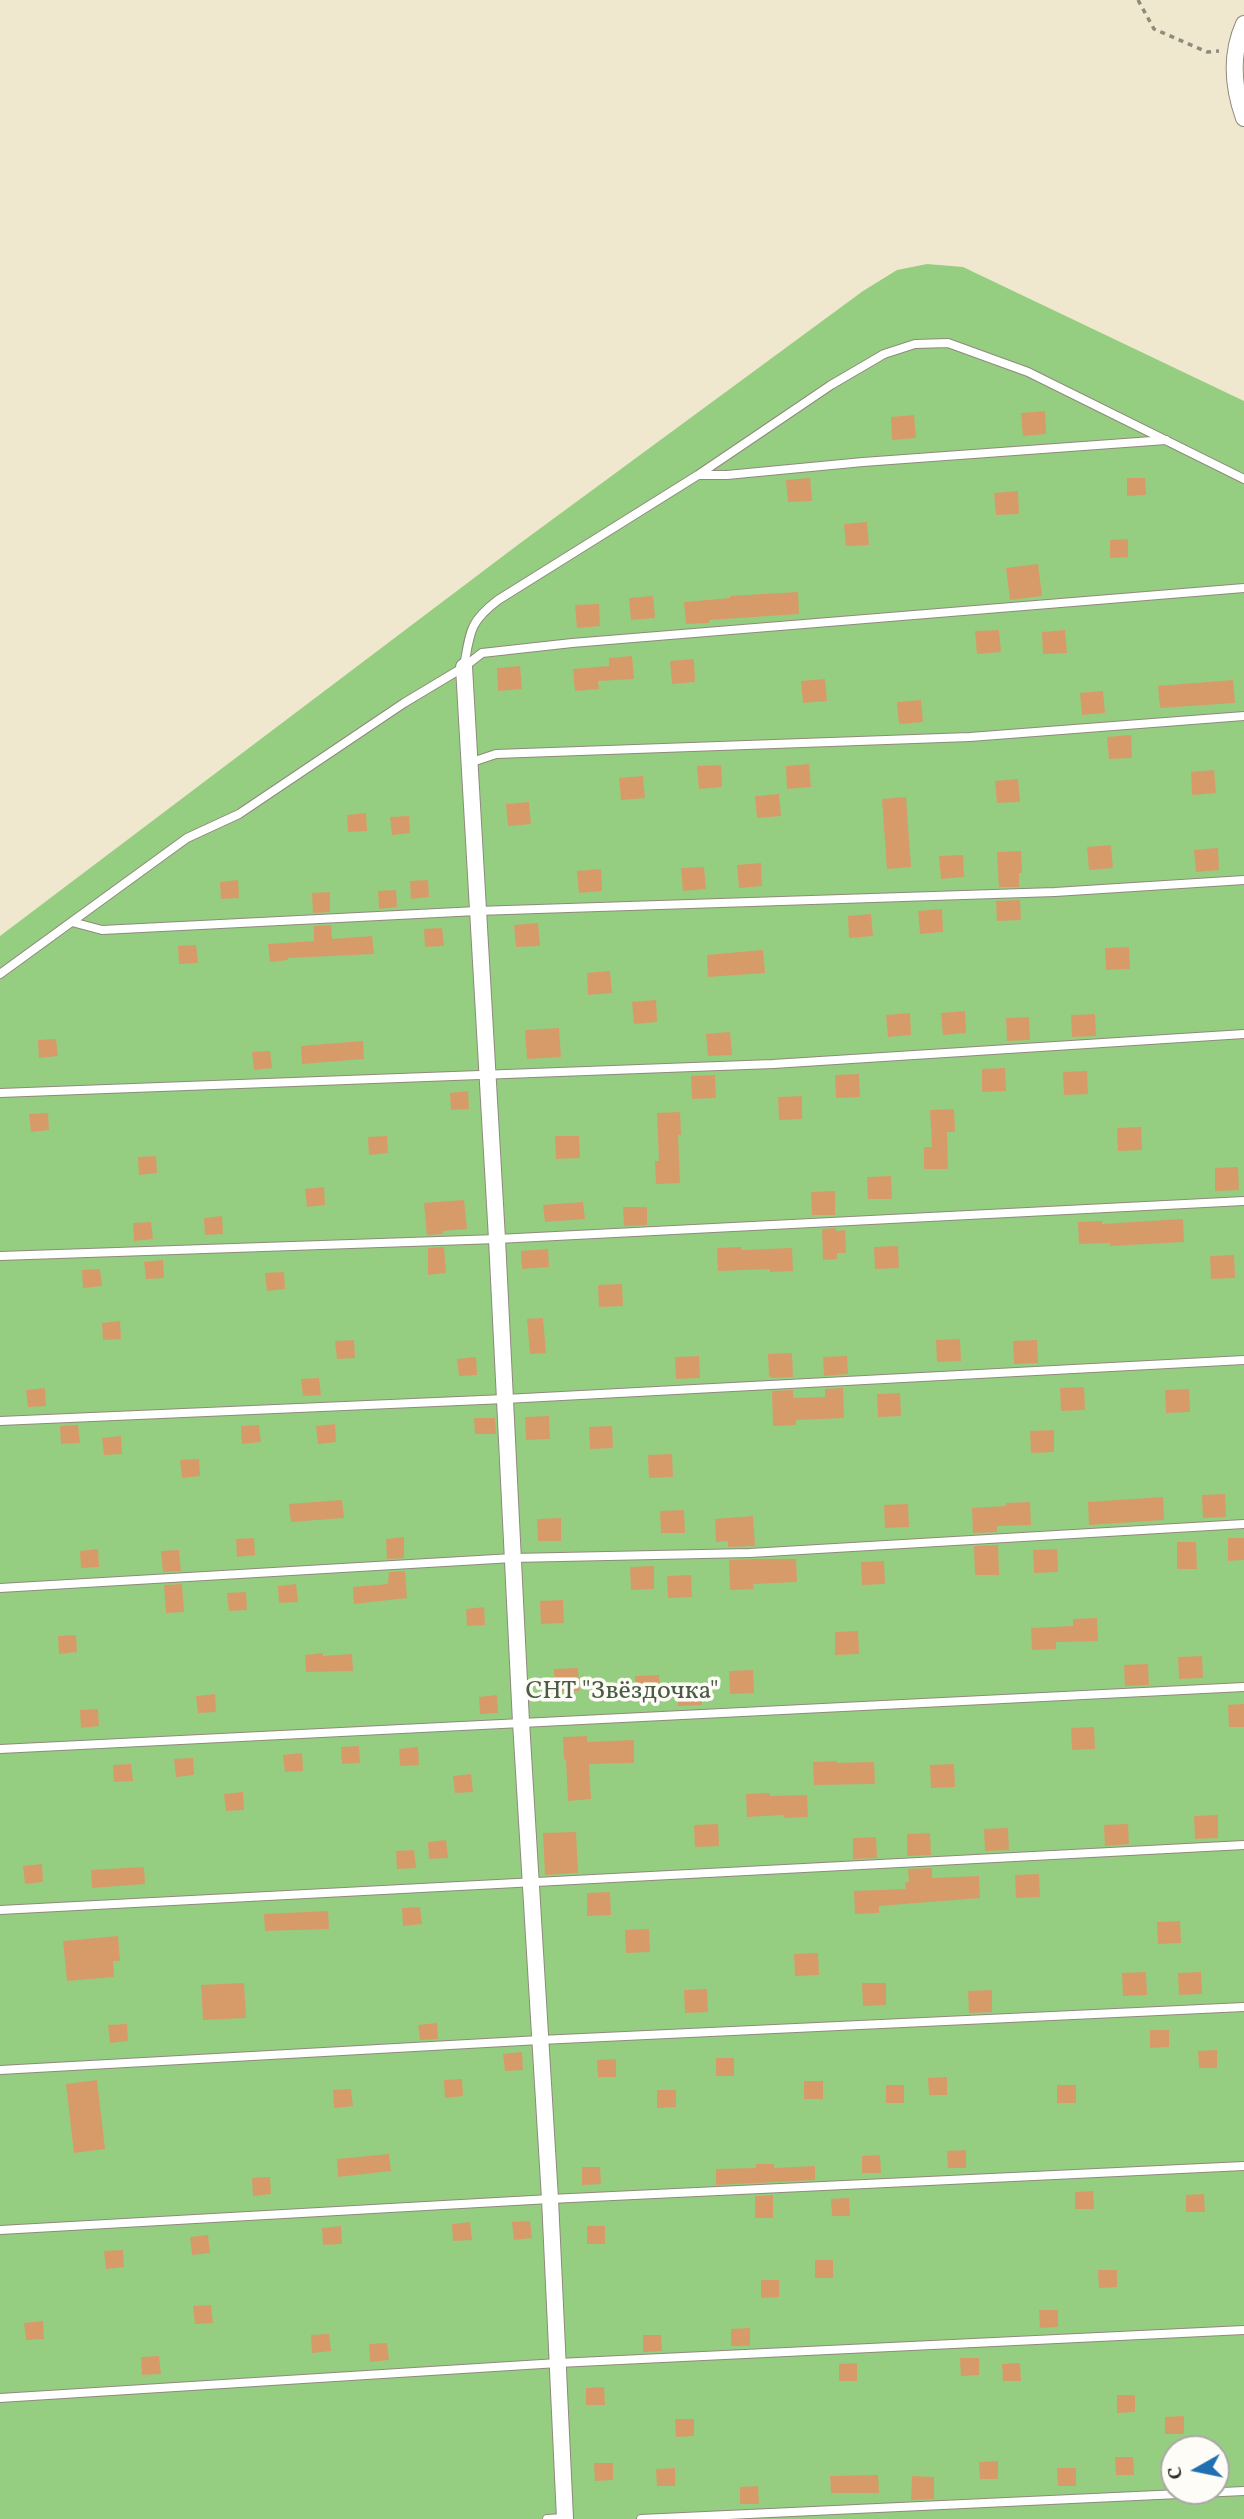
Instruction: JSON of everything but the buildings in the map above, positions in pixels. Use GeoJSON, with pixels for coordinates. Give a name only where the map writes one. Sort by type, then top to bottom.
{"type":"FeatureCollection","features":[{"type":"Feature","properties":{"kind":"street"},"geometry":{"type":"LineString","coordinates":[[1244,24],[1235,50],[1234,80],[1244,118]]}},
{"type":"Feature","properties":{"kind":"street"},"geometry":{"type":"LineString","coordinates":[[464,667],[521,1722],[550,2199],[565,2518]]}},
{"type":"Feature","properties":{"kind":"lane"},"geometry":{"type":"LineString","coordinates":[[464,667],[470,635],[478,615],[498,600],[698,475],[831,385],[884,354],[915,344],[948,343],[1028,372],[1244,479]]}},
{"type":"Feature","properties":{"kind":"lane"},"geometry":{"type":"LineString","coordinates":[[698,475],[727,475],[863,462],[1169,440]]}},
{"type":"Feature","properties":{"kind":"lane"},"geometry":{"type":"LineString","coordinates":[[0,974],[187,838],[239,814],[482,653],[572,643],[1244,588]]}},
{"type":"Feature","properties":{"kind":"lane"},"geometry":{"type":"LineString","coordinates":[[469,763],[496,754],[970,737],[1244,716]]}},
{"type":"Feature","properties":{"kind":"lane"},"geometry":{"type":"LineString","coordinates":[[72,922],[102,930],[477,911],[1055,892],[1244,880]]}},
{"type":"Feature","properties":{"kind":"lane"},"geometry":{"type":"LineString","coordinates":[[0,1093],[773,1064],[1244,1034]]}},
{"type":"Feature","properties":{"kind":"lane"},"geometry":{"type":"LineString","coordinates":[[0,1256],[497,1239],[1244,1201]]}},
{"type":"Feature","properties":{"kind":"lane"},"geometry":{"type":"LineString","coordinates":[[0,1421],[505,1399],[1244,1360]]}},
{"type":"Feature","properties":{"kind":"lane"},"geometry":{"type":"LineString","coordinates":[[0,1588],[513,1558],[750,1553],[1244,1524]]}},
{"type":"Feature","properties":{"kind":"lane"},"geometry":{"type":"LineString","coordinates":[[0,1749],[1244,1687]]}},
{"type":"Feature","properties":{"kind":"lane"},"geometry":{"type":"LineString","coordinates":[[0,1910],[1244,1845]]}},
{"type":"Feature","properties":{"kind":"lane"},"geometry":{"type":"LineString","coordinates":[[0,2070],[540,2040],[1244,2007]]}},
{"type":"Feature","properties":{"kind":"lane"},"geometry":{"type":"LineString","coordinates":[[0,2230],[550,2199],[1244,2166]]}},
{"type":"Feature","properties":{"kind":"lane"},"geometry":{"type":"LineString","coordinates":[[0,2398],[558,2363],[1244,2330]]}},
{"type":"Feature","properties":{"kind":"lane"},"geometry":{"type":"LineString","coordinates":[[641,2519],[1244,2491]]}},
{"type":"Feature","properties":{"kind":"lane"},"geometry":{"type":"LineString","coordinates":[[547,2519],[565,2518]]}},
{"type":"Feature","properties":{"kind":"path"},"geometry":{"type":"LineString","coordinates":[[1138,0],[1154,30],[1207,52],[1235,50]]}},
{"type":"Feature","properties":{"kind":"green space","name":"СНТ \"Звёздочка\""},"geometry":{"type":"Polygon","coordinates":[[[927,264],[963,267],[1244,401],[1244,2519],[0,2519],[0,936],[519,544],[863,291],[897,270],[927,264]]]}}]}
